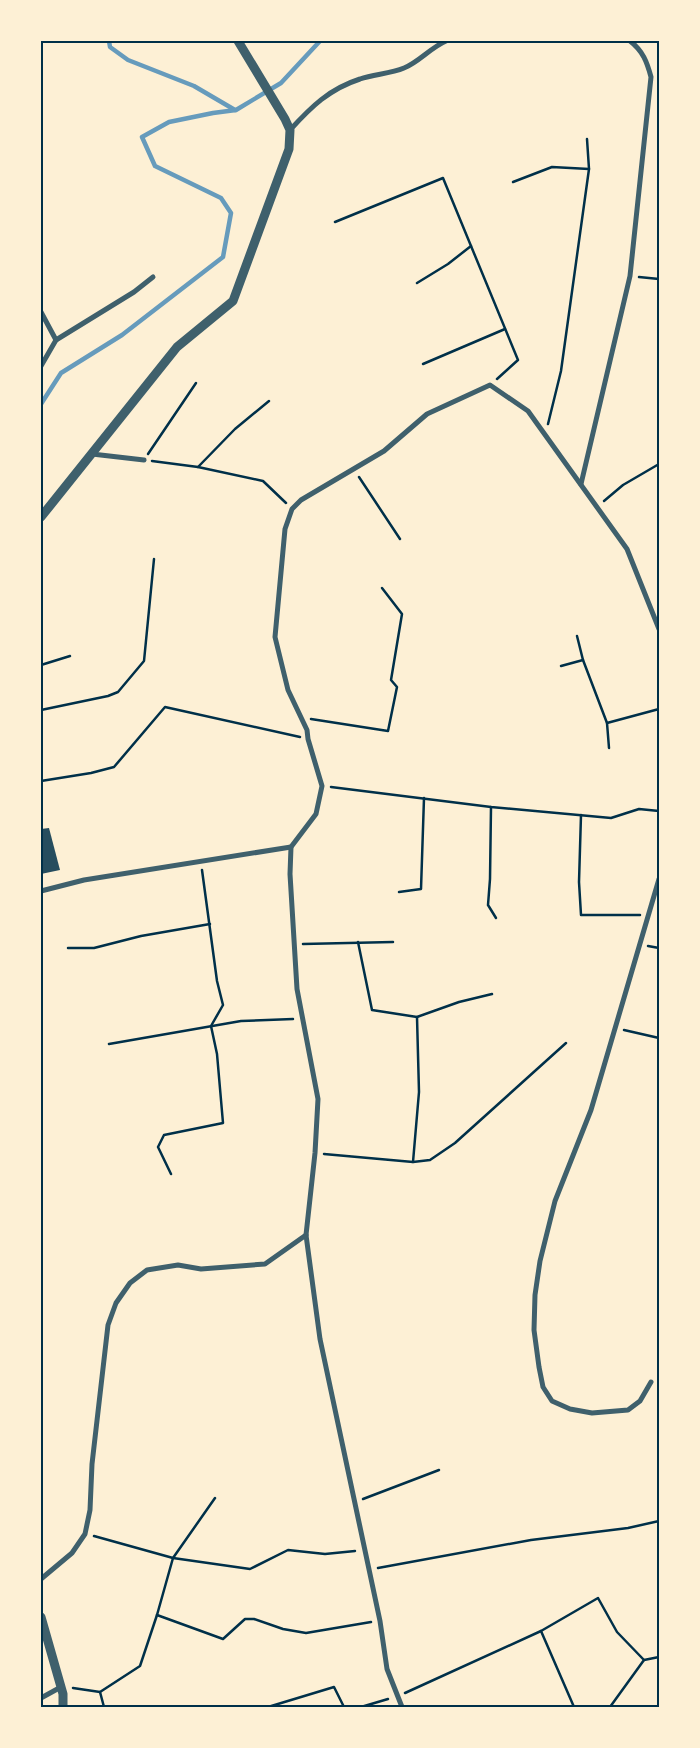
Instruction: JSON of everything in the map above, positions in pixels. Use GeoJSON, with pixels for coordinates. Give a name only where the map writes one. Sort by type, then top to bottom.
{"type":"FeatureCollection","features":[{"type":"Feature","properties":{"kind":"street"},"geometry":{"type":"LineString","coordinates":[[290,130],[317,102],[335,88],[361,78],[390,73],[407,67],[435,45],[446,41]]}},
{"type":"Feature","properties":{"kind":"street"},"geometry":{"type":"LineString","coordinates":[[581,484],[630,276],[651,77],[647,61],[639,48],[630,41]]}},
{"type":"Feature","properties":{"kind":"street"},"geometry":{"type":"LineString","coordinates":[[41,517],[177,347],[233,301],[290,149],[290,130],[285,119],[240,45]]}},
{"type":"Feature","properties":{"kind":"street"},"geometry":{"type":"LineString","coordinates":[[41,366],[56,340],[134,292],[153,277]]}},
{"type":"Feature","properties":{"kind":"street"},"geometry":{"type":"LineString","coordinates":[[41,312],[56,340]]}},
{"type":"Feature","properties":{"kind":"street"},"geometry":{"type":"LineString","coordinates":[[402,1707],[387,1669],[380,1621],[320,1339],[306,1235],[315,1153],[318,1099],[297,989],[290,874],[291,847],[316,814],[322,786],[307,730],[288,690],[275,637],[285,529],[292,509],[302,500],[384,450],[427,414],[490,386],[528,411],[627,549],[659,629]]}},
{"type":"Feature","properties":{"kind":"street"},"geometry":{"type":"LineString","coordinates":[[92,454],[144,460]]}},
{"type":"Feature","properties":{"kind":"street"},"geometry":{"type":"LineString","coordinates":[[41,891],[84,880],[291,847]]}},
{"type":"Feature","properties":{"kind":"street"},"geometry":{"type":"LineString","coordinates":[[651,1382],[640,1401],[628,1410],[592,1413],[570,1409],[552,1401],[543,1387],[534,1330],[535,1295],[540,1261],[555,1201],[591,1110],[659,879]]}},
{"type":"Feature","properties":{"kind":"street"},"geometry":{"type":"LineString","coordinates":[[41,1579],[72,1553],[85,1534],[90,1510],[92,1464],[108,1325],[116,1303],[130,1283],[147,1270],[178,1265],[201,1269],[265,1264],[306,1235]]}},
{"type":"Feature","properties":{"kind":"street"},"geometry":{"type":"LineString","coordinates":[[41,1617],[63,1694],[63,1707]]}},
{"type":"Feature","properties":{"kind":"street"},"geometry":{"type":"LineString","coordinates":[[41,1698],[61,1686]]}},
{"type":"Feature","properties":{"kind":"path"},"geometry":{"type":"LineString","coordinates":[[545,435],[561,370],[589,169],[587,139]]}},
{"type":"Feature","properties":{"kind":"path"},"geometry":{"type":"LineString","coordinates":[[513,182],[552,167],[589,169]]}},
{"type":"Feature","properties":{"kind":"path"},"geometry":{"type":"LineString","coordinates":[[335,222],[443,178],[518,360],[490,386]]}},
{"type":"Feature","properties":{"kind":"path"},"geometry":{"type":"LineString","coordinates":[[417,283],[448,264],[470,246]]}},
{"type":"Feature","properties":{"kind":"path"},"geometry":{"type":"LineString","coordinates":[[630,276],[659,279]]}},
{"type":"Feature","properties":{"kind":"path"},"geometry":{"type":"LineString","coordinates":[[423,364],[505,329]]}},
{"type":"Feature","properties":{"kind":"path"},"geometry":{"type":"LineString","coordinates":[[196,383],[144,460],[198,466],[263,481],[292,509]]}},
{"type":"Feature","properties":{"kind":"path"},"geometry":{"type":"LineString","coordinates":[[198,466],[235,429],[269,401]]}},
{"type":"Feature","properties":{"kind":"path"},"geometry":{"type":"LineString","coordinates":[[597,506],[623,484],[659,464]]}},
{"type":"Feature","properties":{"kind":"path"},"geometry":{"type":"LineString","coordinates":[[354,470],[400,539]]}},
{"type":"Feature","properties":{"kind":"path"},"geometry":{"type":"LineString","coordinates":[[41,710],[108,696],[118,692],[144,661],[154,559]]}},
{"type":"Feature","properties":{"kind":"path"},"geometry":{"type":"LineString","coordinates":[[300,717],[388,731],[397,687],[391,680],[402,614],[382,588]]}},
{"type":"Feature","properties":{"kind":"path"},"geometry":{"type":"LineString","coordinates":[[577,636],[583,660],[607,723],[609,748]]}},
{"type":"Feature","properties":{"kind":"path"},"geometry":{"type":"LineString","coordinates":[[41,665],[70,656]]}},
{"type":"Feature","properties":{"kind":"path"},"geometry":{"type":"LineString","coordinates":[[561,666],[583,660]]}},
{"type":"Feature","properties":{"kind":"path"},"geometry":{"type":"LineString","coordinates":[[41,781],[114,767],[166,707],[308,739]]}},
{"type":"Feature","properties":{"kind":"path"},"geometry":{"type":"LineString","coordinates":[[607,723],[659,709]]}},
{"type":"Feature","properties":{"kind":"path"},"geometry":{"type":"LineString","coordinates":[[322,786],[491,807],[611,818],[639,809],[659,811]]}},
{"type":"Feature","properties":{"kind":"path"},"geometry":{"type":"LineString","coordinates":[[399,892],[421,889],[424,798]]}},
{"type":"Feature","properties":{"kind":"path"},"geometry":{"type":"LineString","coordinates":[[491,807],[488,905],[496,918]]}},
{"type":"Feature","properties":{"kind":"path"},"geometry":{"type":"LineString","coordinates":[[581,815],[579,882],[581,915],[647,915]]}},
{"type":"Feature","properties":{"kind":"path"},"geometry":{"type":"LineString","coordinates":[[171,1174],[158,1148],[164,1135],[223,1123],[217,1054],[212,1026],[223,1005],[217,981],[201,861]]}},
{"type":"Feature","properties":{"kind":"path"},"geometry":{"type":"LineString","coordinates":[[68,948],[94,948],[141,936],[210,924]]}},
{"type":"Feature","properties":{"kind":"path"},"geometry":{"type":"LineString","coordinates":[[358,942],[372,1010],[417,1017],[459,1002],[492,994]]}},
{"type":"Feature","properties":{"kind":"path"},"geometry":{"type":"LineString","coordinates":[[294,944],[393,942]]}},
{"type":"Feature","properties":{"kind":"path"},"geometry":{"type":"LineString","coordinates":[[412,1162],[418,1092],[417,1017]]}},
{"type":"Feature","properties":{"kind":"path"},"geometry":{"type":"LineString","coordinates":[[109,1044],[241,1021],[302,1018]]}},
{"type":"Feature","properties":{"kind":"path"},"geometry":{"type":"LineString","coordinates":[[615,1028],[659,1038]]}},
{"type":"Feature","properties":{"kind":"path"},"geometry":{"type":"LineString","coordinates":[[315,1153],[412,1162],[430,1160],[455,1143],[566,1043]]}},
{"type":"Feature","properties":{"kind":"path"},"geometry":{"type":"LineString","coordinates":[[355,1502],[439,1470]]}},
{"type":"Feature","properties":{"kind":"path"},"geometry":{"type":"LineString","coordinates":[[61,1686],[100,1692],[140,1666],[174,1558],[215,1498]]}},
{"type":"Feature","properties":{"kind":"path"},"geometry":{"type":"LineString","coordinates":[[369,1569],[531,1540],[628,1528],[659,1521]]}},
{"type":"Feature","properties":{"kind":"path"},"geometry":{"type":"LineString","coordinates":[[85,1534],[174,1558],[250,1569],[288,1550],[325,1554],[365,1550]]}},
{"type":"Feature","properties":{"kind":"path"},"geometry":{"type":"LineString","coordinates":[[361,1707],[398,1696],[541,1631],[598,1598],[617,1632],[644,1660]]}},
{"type":"Feature","properties":{"kind":"path"},"geometry":{"type":"LineString","coordinates":[[157,1615],[223,1639],[245,1620],[254,1619],[283,1629],[306,1633],[380,1621]]}},
{"type":"Feature","properties":{"kind":"path"},"geometry":{"type":"LineString","coordinates":[[541,1631],[574,1707]]}},
{"type":"Feature","properties":{"kind":"path"},"geometry":{"type":"LineString","coordinates":[[610,1707],[644,1660],[659,1657]]}},
{"type":"Feature","properties":{"kind":"path"},"geometry":{"type":"LineString","coordinates":[[268,1707],[334,1687],[344,1707]]}},
{"type":"Feature","properties":{"kind":"path"},"geometry":{"type":"LineString","coordinates":[[100,1692],[104,1707]]}},
{"type":"Feature","properties":{"kind":"building"},"geometry":{"type":"Polygon","coordinates":[[[49,828],[60,870],[41,874],[41,829],[49,828]]]}},
{"type":"Feature","properties":{"kind":"waterway"},"geometry":{"type":"LineString","coordinates":[[109,41],[110,47],[128,60],[194,86],[235,110]]}},
{"type":"Feature","properties":{"kind":"waterway"},"geometry":{"type":"LineString","coordinates":[[41,404],[61,373],[122,335],[223,257],[231,213],[221,198],[155,166],[142,137],[169,122],[236,110],[281,83],[320,41]]}}]}
